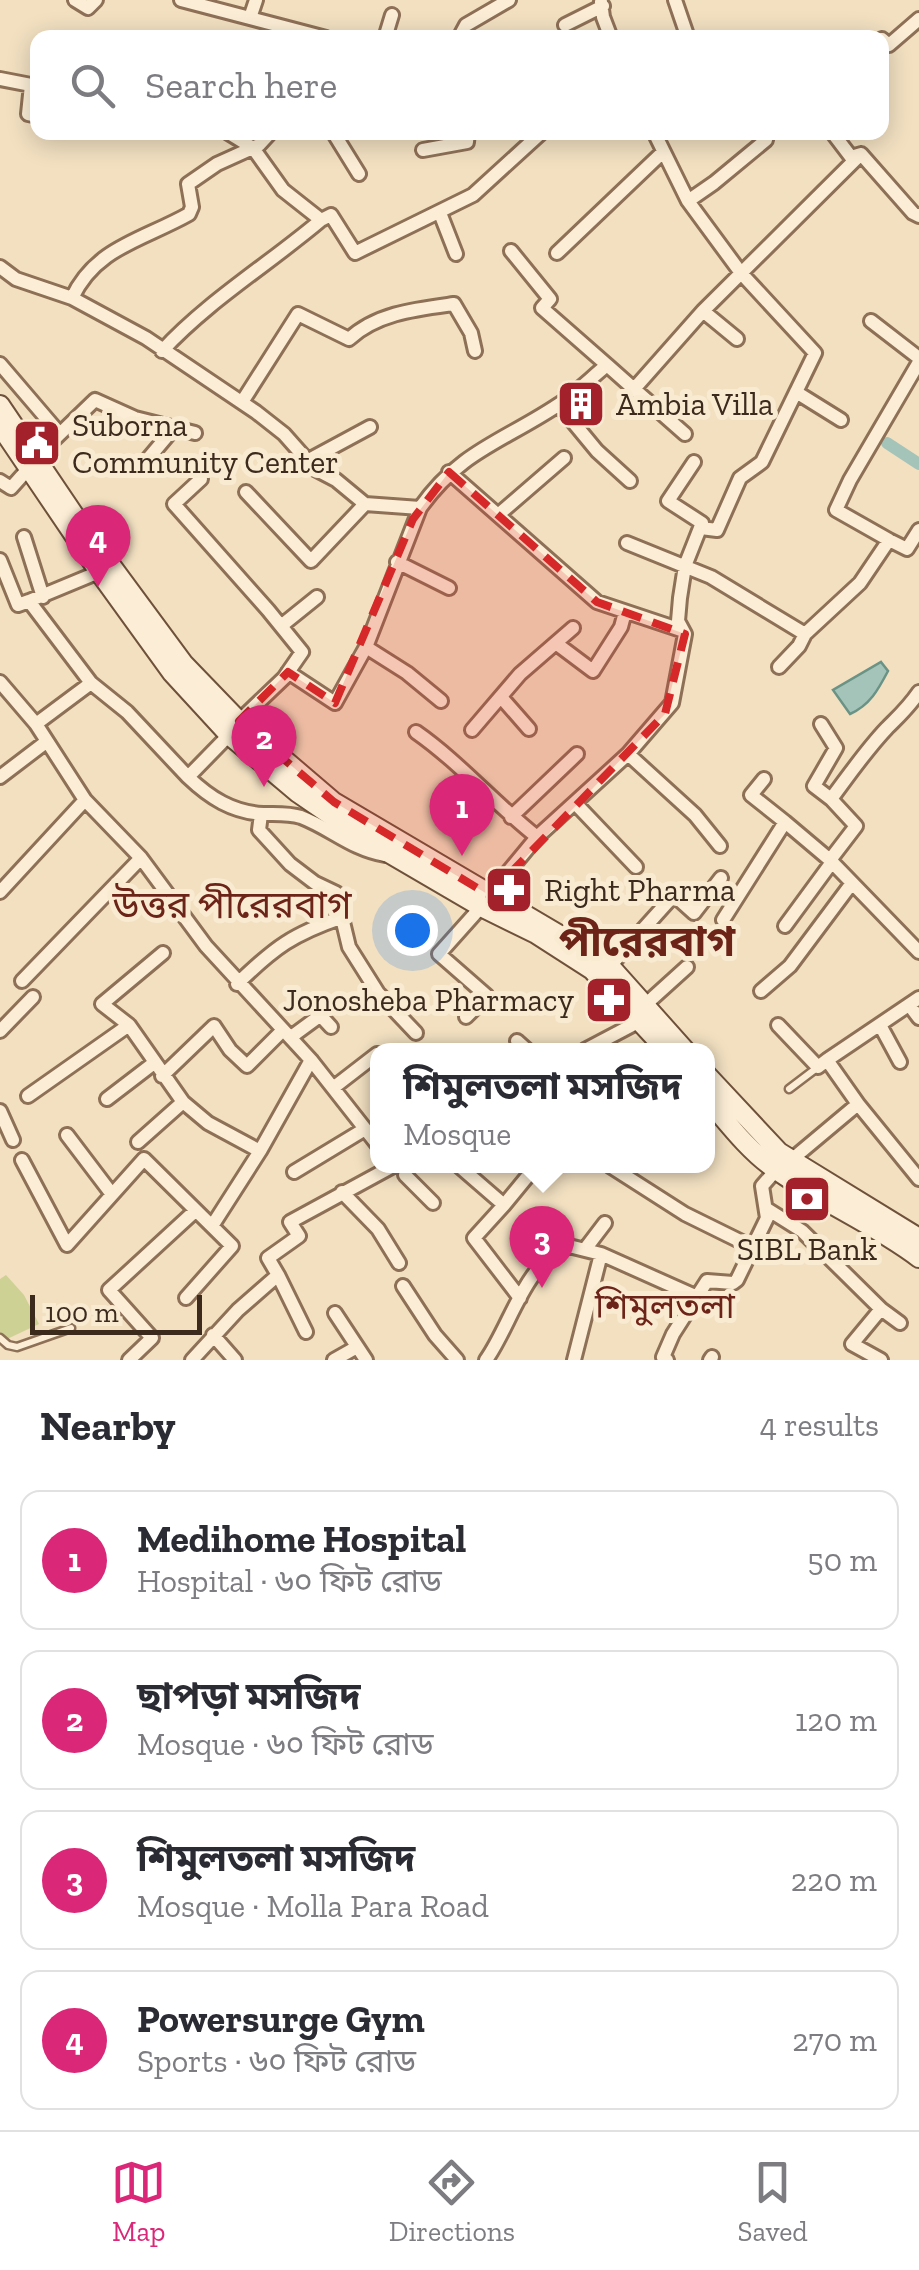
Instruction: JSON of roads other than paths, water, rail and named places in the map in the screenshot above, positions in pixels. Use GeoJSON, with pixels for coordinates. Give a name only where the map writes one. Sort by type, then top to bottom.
{"type":"FeatureCollection","features":[{"type":"Feature","properties":{"kind":"street"},"geometry":{"type":"LineString","coordinates":[[74,0],[88,8],[96,0]]}},
{"type":"Feature","properties":{"kind":"street"},"geometry":{"type":"LineString","coordinates":[[181,0],[296,30]]}},
{"type":"Feature","properties":{"kind":"street"},"geometry":{"type":"LineString","coordinates":[[250,18],[256,0]]}},
{"type":"Feature","properties":{"kind":"street"},"geometry":{"type":"LineString","coordinates":[[463,30],[508,0]]}},
{"type":"Feature","properties":{"kind":"street"},"geometry":{"type":"LineString","coordinates":[[675,0],[685,30]]}},
{"type":"Feature","properties":{"kind":"street"},"geometry":{"type":"LineString","coordinates":[[564,25],[602,3]]}},
{"type":"Feature","properties":{"kind":"street"},"geometry":{"type":"LineString","coordinates":[[602,3],[607,30]]}},
{"type":"Feature","properties":{"kind":"street"},"geometry":{"type":"LineString","coordinates":[[388,30],[392,16]]}},
{"type":"Feature","properties":{"kind":"street"},"geometry":{"type":"LineString","coordinates":[[889,44],[919,19]]}},
{"type":"Feature","properties":{"kind":"street"},"geometry":{"type":"LineString","coordinates":[[0,80],[30,86]]}},
{"type":"Feature","properties":{"kind":"street"},"geometry":{"type":"LineString","coordinates":[[239,140],[252,148],[283,190],[321,220]]}},
{"type":"Feature","properties":{"kind":"street"},"geometry":{"type":"LineString","coordinates":[[72,298],[94,264],[188,214],[192,207],[188,184],[216,164],[264,140]]}},
{"type":"Feature","properties":{"kind":"street"},"geometry":{"type":"LineString","coordinates":[[338,140],[359,174]]}},
{"type":"Feature","properties":{"kind":"street"},"geometry":{"type":"LineString","coordinates":[[423,150],[467,140]]}},
{"type":"Feature","properties":{"kind":"street"},"geometry":{"type":"LineString","coordinates":[[162,351],[185,326],[272,262],[321,220],[331,215],[355,252],[473,196],[533,140]]}},
{"type":"Feature","properties":{"kind":"street"},"geometry":{"type":"LineString","coordinates":[[658,140],[688,201],[741,273],[814,353],[762,462],[740,478],[717,530],[701,528]]}},
{"type":"Feature","properties":{"kind":"street"},"geometry":{"type":"LineString","coordinates":[[688,201],[766,140]]}},
{"type":"Feature","properties":{"kind":"street"},"geometry":{"type":"LineString","coordinates":[[839,140],[852,156],[861,154]]}},
{"type":"Feature","properties":{"kind":"street"},"geometry":{"type":"LineString","coordinates":[[558,252],[663,152]]}},
{"type":"Feature","properties":{"kind":"street"},"geometry":{"type":"LineString","coordinates":[[861,154],[919,216]]}},
{"type":"Feature","properties":{"kind":"street"},"geometry":{"type":"LineString","coordinates":[[634,389],[704,311],[861,154]]}},
{"type":"Feature","properties":{"kind":"street"},"geometry":{"type":"LineString","coordinates":[[440,213],[456,254]]}},
{"type":"Feature","properties":{"kind":"street"},"geometry":{"type":"LineString","coordinates":[[511,252],[550,300],[542,308],[685,434]]}},
{"type":"Feature","properties":{"kind":"street"},"geometry":{"type":"LineString","coordinates":[[0,267],[16,280],[72,298],[146,338],[242,402],[284,434],[307,461],[365,504],[420,508]]}},
{"type":"Feature","properties":{"kind":"street"},"geometry":{"type":"LineString","coordinates":[[242,402],[298,314],[349,339],[369,324],[417,309],[454,304],[471,333],[475,351]]}},
{"type":"Feature","properties":{"kind":"street"},"geometry":{"type":"LineString","coordinates":[[704,311],[738,338]]}},
{"type":"Feature","properties":{"kind":"street"},"geometry":{"type":"LineString","coordinates":[[871,321],[919,360],[836,510],[906,549],[919,530]]}},
{"type":"Feature","properties":{"kind":"street"},"geometry":{"type":"LineString","coordinates":[[0,364],[59,433]]}},
{"type":"Feature","properties":{"kind":"street"},"geometry":{"type":"LineString","coordinates":[[288,672],[335,704],[366,646],[420,508],[449,472],[490,443],[559,405],[607,365]]}},
{"type":"Feature","properties":{"kind":"street"},"geometry":{"type":"LineString","coordinates":[[796,392],[841,420]]}},
{"type":"Feature","properties":{"kind":"street"},"geometry":{"type":"LineString","coordinates":[[0,482],[10,488],[95,400],[136,418],[195,433]]}},
{"type":"Feature","properties":{"kind":"street"},"geometry":{"type":"LineString","coordinates":[[0,405],[9,432],[76,519],[147,626],[172,672],[329,815],[403,860],[485,901],[540,921],[610,966],[666,1043]]}},
{"type":"Feature","properties":{"kind":"street"},"geometry":{"type":"LineString","coordinates":[[559,405],[630,481]]}},
{"type":"Feature","properties":{"kind":"street"},"geometry":{"type":"LineString","coordinates":[[307,461],[370,427]]}},
{"type":"Feature","properties":{"kind":"street"},"geometry":{"type":"LineString","coordinates":[[147,460],[174,428]]}},
{"type":"Feature","properties":{"kind":"street"},"geometry":{"type":"LineString","coordinates":[[498,515],[564,458]]}},
{"type":"Feature","properties":{"kind":"street"},"geometry":{"type":"LineString","coordinates":[[32,462],[98,572],[147,626]]}},
{"type":"Feature","properties":{"kind":"street"},"geometry":{"type":"LineString","coordinates":[[466,1017],[487,996],[439,954],[536,838],[628,754],[672,703],[685,634],[680,598],[686,566],[701,528],[700,520],[668,501],[694,462]]}},
{"type":"Feature","properties":{"kind":"street"},"geometry":{"type":"LineString","coordinates":[[449,472],[597,602],[682,630]]}},
{"type":"Feature","properties":{"kind":"street"},"geometry":{"type":"LineString","coordinates":[[188,776],[288,672],[302,652],[174,504],[202,478]]}},
{"type":"Feature","properties":{"kind":"street"},"geometry":{"type":"LineString","coordinates":[[246,492],[312,561],[365,504]]}},
{"type":"Feature","properties":{"kind":"street"},"geometry":{"type":"LineString","coordinates":[[24,538],[36,599],[91,683],[127,712],[214,799],[232,808],[302,818],[360,850],[403,860]]}},
{"type":"Feature","properties":{"kind":"street"},"geometry":{"type":"LineString","coordinates":[[779,667],[805,634],[860,583],[889,540]]}},
{"type":"Feature","properties":{"kind":"street"},"geometry":{"type":"LineString","coordinates":[[627,543],[686,566],[805,634]]}},
{"type":"Feature","properties":{"kind":"street"},"geometry":{"type":"LineString","coordinates":[[0,560],[18,605],[98,572]]}},
{"type":"Feature","properties":{"kind":"street"},"geometry":{"type":"LineString","coordinates":[[397,562],[449,588]]}},
{"type":"Feature","properties":{"kind":"street"},"geometry":{"type":"LineString","coordinates":[[281,626],[317,597]]}},
{"type":"Feature","properties":{"kind":"street"},"geometry":{"type":"LineString","coordinates":[[557,644],[592,671],[621,627],[625,612]]}},
{"type":"Feature","properties":{"kind":"street"},"geometry":{"type":"LineString","coordinates":[[472,730],[520,674],[573,628]]}},
{"type":"Feature","properties":{"kind":"street"},"geometry":{"type":"LineString","coordinates":[[366,646],[441,701]]}},
{"type":"Feature","properties":{"kind":"street"},"geometry":{"type":"LineString","coordinates":[[0,682],[36,724],[84,800],[141,858],[206,946],[312,1060],[370,1135]]}},
{"type":"Feature","properties":{"kind":"street"},"geometry":{"type":"LineString","coordinates":[[36,724],[91,683]]}},
{"type":"Feature","properties":{"kind":"street"},"geometry":{"type":"LineString","coordinates":[[831,799],[859,760],[904,715],[919,692]]}},
{"type":"Feature","properties":{"kind":"street"},"geometry":{"type":"LineString","coordinates":[[501,697],[528,729]]}},
{"type":"Feature","properties":{"kind":"street"},"geometry":{"type":"LineString","coordinates":[[785,926],[856,826],[814,786],[836,748],[821,724]]}},
{"type":"Feature","properties":{"kind":"street"},"geometry":{"type":"LineString","coordinates":[[234,728],[334,802],[592,970],[642,1013]]}},
{"type":"Feature","properties":{"kind":"street"},"geometry":{"type":"LineString","coordinates":[[416,732],[440,748],[536,838]]}},
{"type":"Feature","properties":{"kind":"street"},"geometry":{"type":"LineString","coordinates":[[0,777],[46,742]]}},
{"type":"Feature","properties":{"kind":"street"},"geometry":{"type":"LineString","coordinates":[[511,817],[577,754]]}},
{"type":"Feature","properties":{"kind":"street"},"geometry":{"type":"LineString","coordinates":[[628,754],[695,816],[720,846]]}},
{"type":"Feature","properties":{"kind":"street"},"geometry":{"type":"LineString","coordinates":[[764,779],[752,796],[831,861],[919,952]]}},
{"type":"Feature","properties":{"kind":"street"},"geometry":{"type":"LineString","coordinates":[[0,892],[84,800]]}},
{"type":"Feature","properties":{"kind":"street"},"geometry":{"type":"LineString","coordinates":[[575,803],[636,867]]}},
{"type":"Feature","properties":{"kind":"street"},"geometry":{"type":"LineString","coordinates":[[261,814],[260,830],[290,864],[315,884],[336,893],[349,947],[378,993],[416,1033]]}},
{"type":"Feature","properties":{"kind":"street"},"geometry":{"type":"LineString","coordinates":[[723,920],[785,822]]}},
{"type":"Feature","properties":{"kind":"street"},"geometry":{"type":"LineString","coordinates":[[22,981],[141,858]]}},
{"type":"Feature","properties":{"kind":"street"},"geometry":{"type":"LineString","coordinates":[[610,966],[674,895],[694,913],[721,878]]}},
{"type":"Feature","properties":{"kind":"street"},"geometry":{"type":"LineString","coordinates":[[761,992],[790,966],[852,883]]}},
{"type":"Feature","properties":{"kind":"street"},"geometry":{"type":"LineString","coordinates":[[238,984],[279,944],[343,917]]}},
{"type":"Feature","properties":{"kind":"street"},"geometry":{"type":"LineString","coordinates":[[162,953],[102,1004],[129,1025],[183,1102],[208,1123],[260,1151]]}},
{"type":"Feature","properties":{"kind":"street"},"geometry":{"type":"LineString","coordinates":[[596,1043],[642,1013],[686,967]]}},
{"type":"Feature","properties":{"kind":"street"},"geometry":{"type":"LineString","coordinates":[[0,1031],[32,997]]}},
{"type":"Feature","properties":{"kind":"street"},"geometry":{"type":"LineString","coordinates":[[308,1001],[331,1027]]}},
{"type":"Feature","properties":{"kind":"street"},"geometry":{"type":"LineString","coordinates":[[823,1064],[914,1002],[919,1018]]}},
{"type":"Feature","properties":{"kind":"street"},"geometry":{"type":"LineString","coordinates":[[162,1076],[214,1026],[230,1050],[248,1066],[287,1033],[320,1015]]}},
{"type":"Feature","properties":{"kind":"street"},"geometry":{"type":"LineString","coordinates":[[880,1024],[900,1062]]}},
{"type":"Feature","properties":{"kind":"street"},"geometry":{"type":"LineString","coordinates":[[28,1096],[129,1025]]}},
{"type":"Feature","properties":{"kind":"street"},"geometry":{"type":"LineString","coordinates":[[778,1026],[823,1064],[919,1179]]}},
{"type":"Feature","properties":{"kind":"street"},"geometry":{"type":"LineString","coordinates":[[212,1226],[312,1060]]}},
{"type":"Feature","properties":{"kind":"street"},"geometry":{"type":"LineString","coordinates":[[334,1088],[370,1060]]}},
{"type":"Feature","properties":{"kind":"street"},"geometry":{"type":"LineString","coordinates":[[107,1098],[154,1063]]}},
{"type":"Feature","properties":{"kind":"street"},"geometry":{"type":"LineString","coordinates":[[715,1084],[783,1165]]}},
{"type":"Feature","properties":{"kind":"street"},"geometry":{"type":"LineString","coordinates":[[138,1142],[183,1102]]}},
{"type":"Feature","properties":{"kind":"street"},"geometry":{"type":"LineString","coordinates":[[858,1104],[783,1165],[762,1186],[761,1193],[768,1209],[802,1230],[900,1324]]}},
{"type":"Feature","properties":{"kind":"street"},"geometry":{"type":"LineString","coordinates":[[715,1107],[756,1153],[873,1218],[919,1238]]}},
{"type":"Feature","properties":{"kind":"street"},"geometry":{"type":"LineString","coordinates":[[0,1110],[13,1140]]}},
{"type":"Feature","properties":{"kind":"street"},"geometry":{"type":"LineString","coordinates":[[294,1172],[365,1129]]}},
{"type":"Feature","properties":{"kind":"street"},"geometry":{"type":"LineString","coordinates":[[66,1135],[111,1193]]}},
{"type":"Feature","properties":{"kind":"street"},"geometry":{"type":"LineString","coordinates":[[22,1160],[67,1245],[144,1159],[232,1246],[186,1298]]}},
{"type":"Feature","properties":{"kind":"street"},"geometry":{"type":"LineString","coordinates":[[306,1332],[268,1258],[299,1236],[290,1222],[379,1173]]}},
{"type":"Feature","properties":{"kind":"street"},"geometry":{"type":"LineString","coordinates":[[412,1173],[433,1203]]}},
{"type":"Feature","properties":{"kind":"street"},"geometry":{"type":"LineString","coordinates":[[466,1173],[504,1205]]}},
{"type":"Feature","properties":{"kind":"street"},"geometry":{"type":"LineString","coordinates":[[520,1298],[474,1238],[530,1173]]}},
{"type":"Feature","properties":{"kind":"street"},"geometry":{"type":"LineString","coordinates":[[621,1173],[685,1214],[754,1248]]}},
{"type":"Feature","properties":{"kind":"street"},"geometry":{"type":"LineString","coordinates":[[342,1192],[378,1229],[400,1263]]}},
{"type":"Feature","properties":{"kind":"street"},"geometry":{"type":"LineString","coordinates":[[667,1360],[662,1357],[673,1334],[708,1280],[737,1280],[768,1209]]}},
{"type":"Feature","properties":{"kind":"street"},"geometry":{"type":"LineString","coordinates":[[129,1360],[152,1338],[108,1290],[195,1211]]}},
{"type":"Feature","properties":{"kind":"street"},"geometry":{"type":"LineString","coordinates":[[873,1218],[919,1258]]}},
{"type":"Feature","properties":{"kind":"street"},"geometry":{"type":"LineString","coordinates":[[586,1248],[605,1223]]}},
{"type":"Feature","properties":{"kind":"street"},"geometry":{"type":"LineString","coordinates":[[486,1360],[540,1268],[560,1249],[569,1246],[602,1254],[695,1296]]}},
{"type":"Feature","properties":{"kind":"street"},"geometry":{"type":"LineString","coordinates":[[574,1360],[602,1254]]}},
{"type":"Feature","properties":{"kind":"street"},"geometry":{"type":"LineString","coordinates":[[192,1360],[213,1335],[278,1275]]}},
{"type":"Feature","properties":{"kind":"street"},"geometry":{"type":"LineString","coordinates":[[402,1286],[457,1360]]}},
{"type":"Feature","properties":{"kind":"street"},"geometry":{"type":"LineString","coordinates":[[880,1360],[852,1344],[881,1309]]}},
{"type":"Feature","properties":{"kind":"street"},"geometry":{"type":"LineString","coordinates":[[335,1313],[366,1360]]}},
{"type":"Feature","properties":{"kind":"street"},"geometry":{"type":"LineString","coordinates":[[213,1335],[236,1360]]}},
{"type":"Feature","properties":{"kind":"street"},"geometry":{"type":"LineString","coordinates":[[334,1360],[356,1347]]}},
{"type":"Feature","properties":{"kind":"lane"},"geometry":{"type":"LineString","coordinates":[[789,1090],[823,1064]]}},
{"type":"Feature","properties":{"kind":"lane"},"geometry":{"type":"LineString","coordinates":[[0,1338],[16,1348],[72,1328]]}},
{"type":"Feature","properties":{"kind":"water"},"geometry":{"type":"Polygon","coordinates":[[[881,662],[888,671],[881,684],[868,701],[850,714],[833,690],[881,662]]]}},
{"type":"Feature","properties":{"kind":"waterway"},"geometry":{"type":"LineString","coordinates":[[887,443],[919,464]]}},
{"type":"Feature","properties":{"kind":"place","name":"Ambia Villa"},"geometry":{"type":"Point","coordinates":[581,404]}},
{"type":"Feature","properties":{"kind":"place","name":"Suborna Community Center"},"geometry":{"type":"Point","coordinates":[37,443]}},
{"type":"Feature","properties":{"kind":"place","name":"Powersurge Gym"},"geometry":{"type":"Point","coordinates":[98,587]}},
{"type":"Feature","properties":{"kind":"place","name":"ছাপড়া মসজিদ"},"geometry":{"type":"Point","coordinates":[264,787]}},
{"type":"Feature","properties":{"kind":"place","name":"Medihome Hospital"},"geometry":{"type":"Point","coordinates":[462,856]}},
{"type":"Feature","properties":{"kind":"place","name":"Right Pharma"},"geometry":{"type":"Point","coordinates":[509,890]}},
{"type":"Feature","properties":{"kind":"place","name":"Jonosheba Pharmacy"},"geometry":{"type":"Point","coordinates":[609,1000]}},
{"type":"Feature","properties":{"kind":"place","name":"SIBL Bank"},"geometry":{"type":"Point","coordinates":[807,1199]}},
{"type":"Feature","properties":{"kind":"place","name":"শিমুলতলা মসজিদ"},"geometry":{"type":"Point","coordinates":[542,1288]}},
{"type":"Feature","properties":{"kind":"district","name":"উত্তর পীরেরবাগ"},"geometry":{"type":"Point","coordinates":[232,905]}},
{"type":"Feature","properties":{"kind":"district","name":"পীরেরবাগ"},"geometry":{"type":"Point","coordinates":[647,941]}},
{"type":"Feature","properties":{"kind":"district","name":"শিমুলতলা"},"geometry":{"type":"Point","coordinates":[665,1306]}}]}
